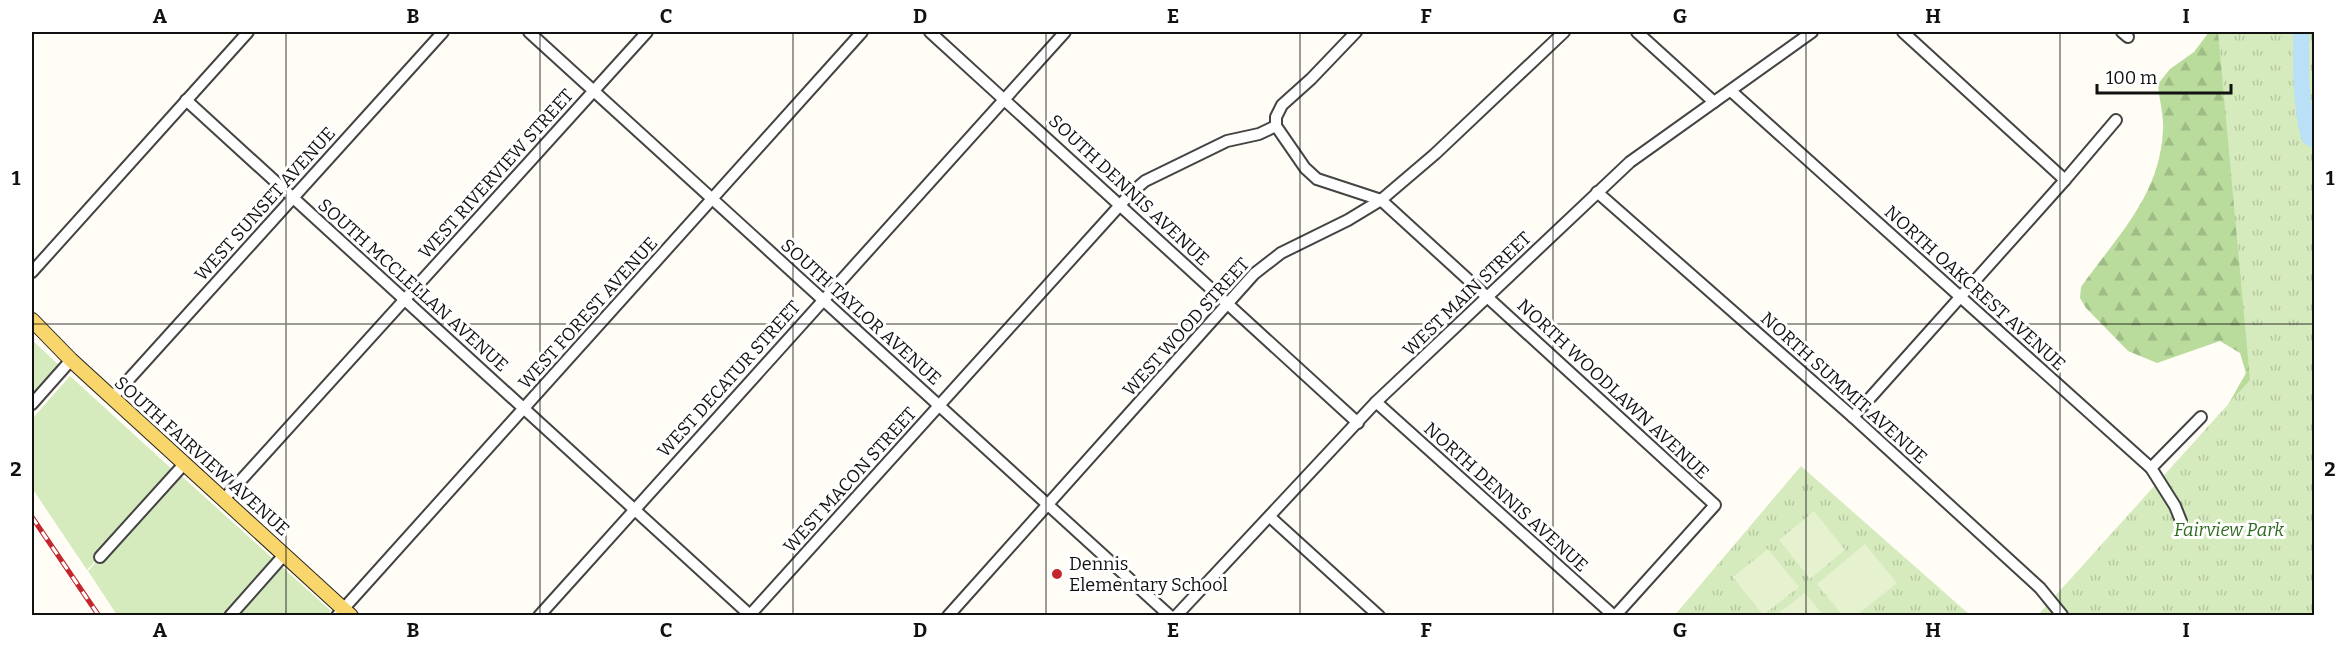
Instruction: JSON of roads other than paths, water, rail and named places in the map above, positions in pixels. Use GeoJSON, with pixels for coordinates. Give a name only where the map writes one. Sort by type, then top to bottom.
{"type":"FeatureCollection","features":[{"type":"Feature","properties":{"kind":"main road","name":"SOUTH FAIRVIEW AVENUE"},"geometry":{"type":"LineString","coordinates":[[32,320],[71,360],[224,499],[344,613]]}},
{"type":"Feature","properties":{"kind":"street"},"geometry":{"type":"LineString","coordinates":[[32,272],[248,32]]}},
{"type":"Feature","properties":{"kind":"street","name":"WEST SUNSET AVENUE"},"geometry":{"type":"LineString","coordinates":[[112,398],[443,32]]}},
{"type":"Feature","properties":{"kind":"street","name":"SOUTH TAYLOR AVENUE"},"geometry":{"type":"LineString","coordinates":[[529,32],[1170,615]]}},
{"type":"Feature","properties":{"kind":"street","name":"WEST RIVERVIEW STREET"},"geometry":{"type":"LineString","coordinates":[[224,499],[647,32]]}},
{"type":"Feature","properties":{"kind":"street","name":"WEST FOREST AVENUE"},"geometry":{"type":"LineString","coordinates":[[344,613],[524,408],[862,32]]}},
{"type":"Feature","properties":{"kind":"street","name":"SOUTH DENNIS AVENUE"},"geometry":{"type":"LineString","coordinates":[[930,32],[1358,423]]}},
{"type":"Feature","properties":{"kind":"street","name":"WEST DECATUR STREET"},"geometry":{"type":"LineString","coordinates":[[539,615],[1065,32]]}},
{"type":"Feature","properties":{"kind":"street","name":"WEST WOOD STREET"},"geometry":{"type":"LineString","coordinates":[[948,615],[1267,263],[1281,253],[1348,220],[1382,200],[1435,154],[1564,32]]}},
{"type":"Feature","properties":{"kind":"street"},"geometry":{"type":"LineString","coordinates":[[1637,32],[1714,102]]}},
{"type":"Feature","properties":{"kind":"street","name":"WEST MAIN STREET"},"geometry":{"type":"LineString","coordinates":[[1176,615],[1376,402],[1597,192],[1630,162],[1812,32]]}},
{"type":"Feature","properties":{"kind":"street"},"geometry":{"type":"LineString","coordinates":[[1903,32],[2066,180]]}},
{"type":"Feature","properties":{"kind":"street"},"geometry":{"type":"LineString","coordinates":[[1352,34],[1311,79],[1282,105],[1276,117],[1276,126],[1305,168],[1317,179],[1382,200]]}},
{"type":"Feature","properties":{"kind":"street","name":"NORTH OAKCREST AVENUE"},"geometry":{"type":"LineString","coordinates":[[1731,91],[2151,468],[2175,506],[2181,521]]}},
{"type":"Feature","properties":{"kind":"street","name":"SOUTH MCCLELLAN AVENUE"},"geometry":{"type":"LineString","coordinates":[[186,100],[636,508],[750,615]]}},
{"type":"Feature","properties":{"kind":"street"},"geometry":{"type":"LineString","coordinates":[[1853,417],[2066,180],[2116,120]]}},
{"type":"Feature","properties":{"kind":"street","name":"WEST MACON STREET"},"geometry":{"type":"LineString","coordinates":[[750,615],[1120,205],[1145,181],[1227,141],[1259,134],[1276,126]]}},
{"type":"Feature","properties":{"kind":"street","name":"NORTH SUMMIT AVENUE"},"geometry":{"type":"LineString","coordinates":[[1597,192],[1853,417],[2040,588],[2062,615]]}},
{"type":"Feature","properties":{"kind":"street","name":"NORTH WOODLAWN AVENUE"},"geometry":{"type":"LineString","coordinates":[[1382,200],[1715,505],[1615,615]]}},
{"type":"Feature","properties":{"kind":"street"},"geometry":{"type":"LineString","coordinates":[[32,404],[71,360]]}},
{"type":"Feature","properties":{"kind":"street","name":"NORTH DENNIS AVENUE"},"geometry":{"type":"LineString","coordinates":[[1376,402],[1615,615]]}},
{"type":"Feature","properties":{"kind":"street"},"geometry":{"type":"LineString","coordinates":[[2151,468],[2201,417]]}},
{"type":"Feature","properties":{"kind":"street"},"geometry":{"type":"LineString","coordinates":[[100,557],[185,464]]}},
{"type":"Feature","properties":{"kind":"street"},"geometry":{"type":"LineString","coordinates":[[1270,517],[1379,615]]}},
{"type":"Feature","properties":{"kind":"street"},"geometry":{"type":"LineString","coordinates":[[230,615],[284,555]]}},
{"type":"Feature","properties":{"kind":"waterway"},"geometry":{"type":"LineString","coordinates":[[2301,32],[2304,111],[2309,137],[2314,140]]}},
{"type":"Feature","properties":{"kind":"railway"},"geometry":{"type":"LineString","coordinates":[[32,517],[99,616]]}},
{"type":"Feature","properties":{"kind":"place","name":"Dennis Elementary School"},"geometry":{"type":"Point","coordinates":[1057,574]}},
{"type":"Feature","properties":{"kind":"park label","name":"Fairview Park"},"geometry":{"type":"Point","coordinates":[2229,530]}}]}
